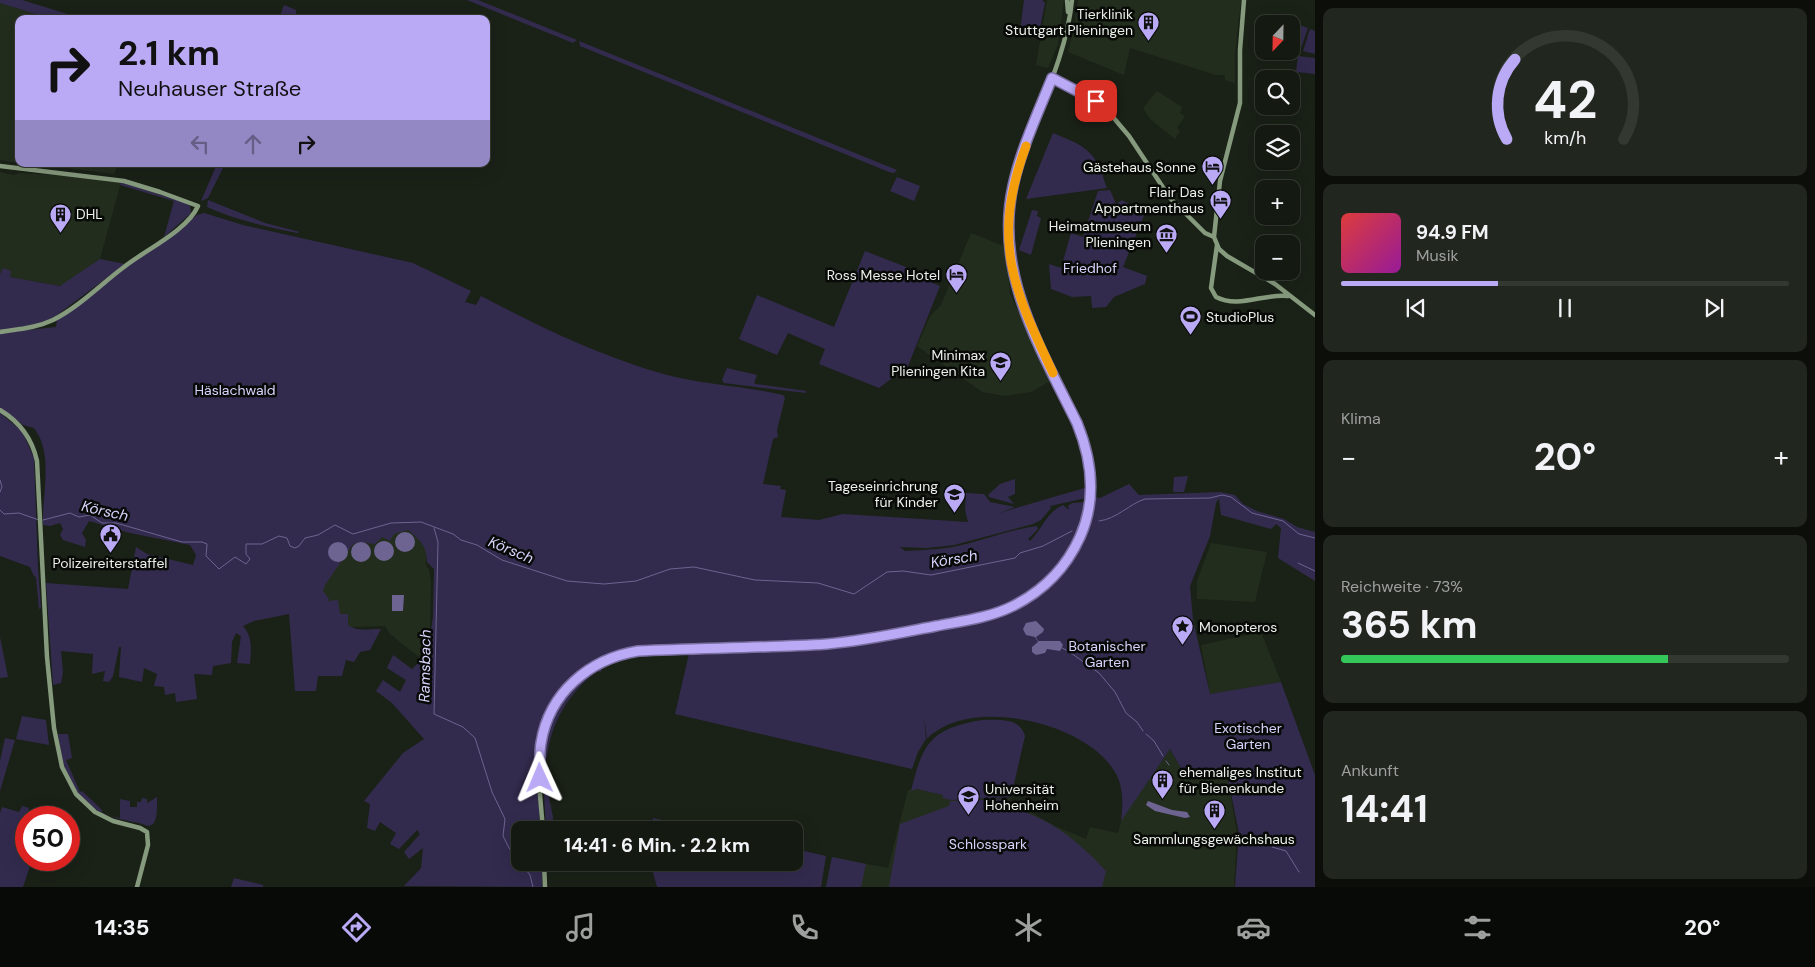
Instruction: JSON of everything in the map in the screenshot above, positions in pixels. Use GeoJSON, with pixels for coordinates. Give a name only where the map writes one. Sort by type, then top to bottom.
{"type":"FeatureCollection","features":[{"type":"Feature","properties":{"kind":"main road"},"geometry":{"type":"LineString","coordinates":[[1067,0],[1068,21]]}},
{"type":"Feature","properties":{"kind":"main road"},"geometry":{"type":"LineString","coordinates":[[543,821],[540,754],[545,727],[562,693],[578,677],[598,663],[621,654],[638,651],[844,642],[978,618],[1004,610],[1031,596],[1050,580],[1068,559],[1081,534],[1088,512],[1091,491],[1090,466],[1082,435],[1020,302],[1013,275],[1009,244],[1009,214],[1013,185],[1052,78],[1072,0]]}},
{"type":"Feature","properties":{"kind":"main road"},"geometry":{"type":"LineString","coordinates":[[1244,0],[1240,50],[1240,103],[1220,181],[1214,237],[1222,252],[1241,266],[1279,287],[1288,296],[1315,315]]}},
{"type":"Feature","properties":{"kind":"main road"},"geometry":{"type":"LineString","coordinates":[[1052,78],[1089,96],[1107,110],[1129,136],[1170,198],[1205,233],[1214,237]]}},
{"type":"Feature","properties":{"kind":"main road"},"geometry":{"type":"LineString","coordinates":[[0,166],[124,181],[198,206],[194,215],[179,228],[132,260],[61,315],[36,326],[0,332]]}},
{"type":"Feature","properties":{"kind":"main road"},"geometry":{"type":"LineString","coordinates":[[1217,244],[1210,288],[1213,294],[1225,301],[1252,301],[1277,295],[1288,296]]}},
{"type":"Feature","properties":{"kind":"main road"},"geometry":{"type":"LineString","coordinates":[[1216,253],[1222,252]]}},
{"type":"Feature","properties":{"kind":"main road"},"geometry":{"type":"LineString","coordinates":[[1277,295],[1279,287]]}},
{"type":"Feature","properties":{"kind":"main road"},"geometry":{"type":"LineString","coordinates":[[0,410],[22,428],[33,446],[38,468],[46,650],[57,750],[66,778],[86,804],[104,818],[140,828],[147,833],[148,845],[137,887]]}},
{"type":"Feature","properties":{"kind":"main road"},"geometry":{"type":"LineString","coordinates":[[544,871],[545,887]]}},
{"type":"Feature","properties":{"kind":"shaded area"},"geometry":{"type":"Polygon","coordinates":[[[1047,0],[1064,0],[1058,44],[1048,68],[1036,65],[1047,0]]]}},
{"type":"Feature","properties":{"kind":"shaded area"},"geometry":{"type":"Polygon","coordinates":[[[1078,0],[1241,0],[1235,53],[1235,83],[1225,80],[1225,75],[1216,75],[1130,48],[1124,75],[1068,52],[1078,0]]]}},
{"type":"Feature","properties":{"kind":"shaded area"},"geometry":{"type":"Polygon","coordinates":[[[0,3],[39,15],[15,15],[15,162],[0,160],[0,3]]]}},
{"type":"Feature","properties":{"kind":"shaded area"},"geometry":{"type":"Polygon","coordinates":[[[1157,91],[1182,107],[1180,113],[1185,116],[1177,128],[1180,131],[1175,139],[1150,119],[1143,108],[1157,91]]]}},
{"type":"Feature","properties":{"kind":"shaded area"},"geometry":{"type":"Polygon","coordinates":[[[57,167],[117,167],[114,174],[57,167]]]}},
{"type":"Feature","properties":{"kind":"shaded area"},"geometry":{"type":"Polygon","coordinates":[[[0,172],[14,175],[20,173],[86,177],[121,182],[100,259],[62,286],[9,277],[3,268],[0,274],[0,172]]]}},
{"type":"Feature","properties":{"kind":"shaded area"},"geometry":{"type":"Polygon","coordinates":[[[971,233],[1006,247],[1010,294],[1052,380],[1031,392],[1005,396],[982,392],[917,346],[930,316],[941,305],[971,233]]]}},
{"type":"Feature","properties":{"kind":"shaded area"},"geometry":{"type":"Polygon","coordinates":[[[407,529],[417,530],[430,555],[426,558],[426,566],[429,569],[431,581],[430,628],[424,634],[426,639],[419,657],[390,634],[385,626],[350,627],[325,601],[322,593],[329,573],[320,552],[407,529]]]}},
{"type":"Feature","properties":{"kind":"shaded area"},"geometry":{"type":"Polygon","coordinates":[[[405,532],[412,535],[415,542],[412,549],[405,552],[398,549],[395,542],[398,535],[405,532]]]}},
{"type":"Feature","properties":{"kind":"shaded area"},"geometry":{"type":"Polygon","coordinates":[[[384,541],[391,544],[394,551],[391,558],[384,561],[377,558],[374,551],[377,544],[384,541]]]}},
{"type":"Feature","properties":{"kind":"shaded area"},"geometry":{"type":"Polygon","coordinates":[[[338,542],[345,545],[348,552],[345,559],[338,562],[331,559],[328,552],[331,545],[338,542]]]}},
{"type":"Feature","properties":{"kind":"shaded area"},"geometry":{"type":"Polygon","coordinates":[[[361,542],[368,545],[371,552],[368,559],[361,562],[354,559],[351,552],[354,545],[361,542]]]}},
{"type":"Feature","properties":{"kind":"shaded area"},"geometry":{"type":"Polygon","coordinates":[[[1211,543],[1267,552],[1255,602],[1197,599],[1197,581],[1211,543]]]}},
{"type":"Feature","properties":{"kind":"shaded area"},"geometry":{"type":"Polygon","coordinates":[[[392,595],[404,595],[403,611],[392,611],[392,595]]]}},
{"type":"Feature","properties":{"kind":"shaded area"},"geometry":{"type":"Polygon","coordinates":[[[1036,621],[1044,629],[1036,637],[1038,641],[1060,641],[1063,645],[1060,651],[1047,649],[1045,653],[1036,655],[1032,652],[1032,647],[1038,642],[1035,637],[1026,635],[1023,629],[1026,623],[1036,621]]]}},
{"type":"Feature","properties":{"kind":"shaded area"},"geometry":{"type":"Polygon","coordinates":[[[1261,632],[1281,682],[1210,694],[1201,645],[1261,632]]]}},
{"type":"Feature","properties":{"kind":"shaded area","name":"Universität Hohenheim"},"geometry":{"type":"Polygon","coordinates":[[[1170,749],[1181,768],[1228,779],[1237,833],[1234,887],[826,887],[832,857],[888,868],[908,790],[917,789],[943,795],[951,800],[1011,797],[1010,800],[1055,826],[1086,839],[1090,827],[1118,833],[1122,818],[1170,749]]]}},
{"type":"Feature","properties":{"kind":"shaded area"},"geometry":{"type":"Polygon","coordinates":[[[1148,801],[1172,810],[1187,812],[1190,817],[1185,818],[1155,811],[1146,805],[1148,801]]]}},
{"type":"Feature","properties":{"kind":"green space"},"geometry":{"type":"Polygon","coordinates":[[[0,0],[22,0],[71,15],[39,15],[0,3],[0,0]]]}},
{"type":"Feature","properties":{"kind":"green space"},"geometry":{"type":"Polygon","coordinates":[[[467,0],[478,0],[577,40],[573,43],[467,0]]]}},
{"type":"Feature","properties":{"kind":"green space"},"geometry":{"type":"Polygon","coordinates":[[[1024,0],[1042,0],[1045,3],[1038,38],[1020,31],[1024,0]]]}},
{"type":"Feature","properties":{"kind":"green space"},"geometry":{"type":"Polygon","coordinates":[[[284,5],[296,10],[296,15],[280,15],[284,5]]]}},
{"type":"Feature","properties":{"kind":"green space"},"geometry":{"type":"Polygon","coordinates":[[[1300,25],[1308,28],[1300,48],[1300,25]]]}},
{"type":"Feature","properties":{"kind":"green space"},"geometry":{"type":"Polygon","coordinates":[[[1310,29],[1315,31],[1315,54],[1303,51],[1310,29]]]}},
{"type":"Feature","properties":{"kind":"green space"},"geometry":{"type":"Polygon","coordinates":[[[579,41],[897,170],[894,173],[889,172],[580,46],[579,41]]]}},
{"type":"Feature","properties":{"kind":"green space"},"geometry":{"type":"Polygon","coordinates":[[[1300,56],[1315,58],[1315,74],[1300,72],[1300,70],[1296,70],[1300,56]]]}},
{"type":"Feature","properties":{"kind":"green space"},"geometry":{"type":"Polygon","coordinates":[[[1053,133],[1081,146],[1092,155],[1101,171],[1107,188],[1026,199],[1053,133]]]}},
{"type":"Feature","properties":{"kind":"green space"},"geometry":{"type":"Polygon","coordinates":[[[216,167],[224,167],[208,198],[201,201],[216,167]]]}},
{"type":"Feature","properties":{"kind":"green space"},"geometry":{"type":"Polygon","coordinates":[[[897,177],[920,186],[914,201],[890,191],[897,177]]]}},
{"type":"Feature","properties":{"kind":"green space"},"geometry":{"type":"Polygon","coordinates":[[[121,182],[183,202],[190,206],[191,213],[164,237],[174,201],[120,185],[121,182]]]}},
{"type":"Feature","properties":{"kind":"green space"},"geometry":{"type":"Polygon","coordinates":[[[1016,188],[1014,225],[1017,266],[1025,295],[1043,343],[1025,309],[1015,268],[1012,227],[1016,188]]]}},
{"type":"Feature","properties":{"kind":"green space","name":"Friedhof"},"geometry":{"type":"Polygon","coordinates":[[[1110,190],[1116,204],[1122,200],[1145,213],[1123,267],[1147,276],[1145,284],[1114,297],[1106,307],[1092,308],[1091,296],[1072,297],[1051,289],[1049,264],[1061,268],[1071,233],[1083,237],[1098,191],[1110,190]]]}},
{"type":"Feature","properties":{"kind":"green space"},"geometry":{"type":"Polygon","coordinates":[[[208,200],[265,223],[300,232],[274,228],[229,216],[207,207],[208,200]]]}},
{"type":"Feature","properties":{"kind":"green space"},"geometry":{"type":"Polygon","coordinates":[[[1032,210],[1038,211],[1037,216],[1041,218],[1031,255],[1019,250],[1032,210]]]}},
{"type":"Feature","properties":{"kind":"green space","name":"Häslachwald"},"geometry":{"type":"Polygon","coordinates":[[[204,213],[243,225],[413,263],[471,291],[465,302],[476,305],[481,296],[572,340],[643,368],[681,378],[783,395],[785,398],[777,430],[778,437],[773,439],[763,484],[781,486],[780,489],[786,490],[781,517],[819,520],[843,514],[968,522],[965,510],[966,493],[984,494],[990,502],[1015,507],[999,513],[1088,487],[1086,498],[1050,506],[1051,508],[1041,520],[1033,524],[954,545],[927,548],[900,547],[905,551],[946,548],[1037,526],[1038,529],[1028,539],[1030,541],[1057,508],[1063,505],[1069,510],[1068,506],[1072,503],[1086,502],[1076,538],[1064,559],[1041,583],[1006,606],[921,626],[921,624],[846,637],[801,641],[654,646],[620,651],[598,658],[575,673],[558,694],[551,706],[537,745],[535,745],[535,785],[523,782],[525,783],[524,786],[532,791],[534,788],[538,789],[540,821],[511,821],[511,871],[542,871],[542,887],[404,886],[421,868],[423,848],[409,859],[404,852],[420,834],[417,830],[399,849],[390,844],[396,833],[380,822],[375,831],[367,828],[370,804],[364,801],[403,753],[424,739],[392,703],[376,691],[383,680],[400,692],[406,680],[387,668],[393,655],[412,669],[427,654],[433,617],[434,569],[427,562],[426,552],[422,544],[408,530],[394,534],[390,541],[382,537],[375,544],[359,542],[353,544],[325,585],[323,591],[329,599],[327,601],[338,600],[340,614],[348,614],[348,625],[359,629],[381,629],[370,650],[360,652],[354,662],[346,660],[342,676],[318,676],[316,691],[295,691],[289,614],[254,621],[243,626],[250,639],[250,664],[237,663],[241,636],[236,633],[232,642],[231,663],[213,666],[212,675],[194,674],[197,699],[176,702],[175,693],[165,695],[164,687],[154,686],[157,674],[144,668],[142,682],[119,677],[121,647],[119,647],[113,676],[109,682],[103,681],[105,671],[92,674],[93,654],[61,651],[63,672],[61,683],[53,685],[46,583],[128,589],[136,547],[147,554],[193,565],[196,555],[190,545],[130,533],[89,521],[82,533],[86,540],[85,547],[63,540],[60,535],[63,529],[60,523],[50,526],[43,525],[46,475],[44,450],[34,428],[23,425],[0,408],[0,333],[56,327],[57,319],[197,215],[204,213]]]}},
{"type":"Feature","properties":{"kind":"green space"},"geometry":{"type":"Polygon","coordinates":[[[865,251],[929,276],[928,281],[940,286],[908,366],[879,388],[819,364],[825,349],[788,333],[777,355],[739,339],[757,295],[834,327],[865,251]]]}},
{"type":"Feature","properties":{"kind":"green space"},"geometry":{"type":"Polygon","coordinates":[[[100,259],[125,264],[53,318],[34,325],[0,330],[0,274],[3,268],[11,271],[10,277],[60,286],[100,259]]]}},
{"type":"Feature","properties":{"kind":"green space"},"geometry":{"type":"Polygon","coordinates":[[[727,368],[757,375],[754,383],[756,384],[806,391],[806,393],[724,383],[722,380],[727,368]]]}},
{"type":"Feature","properties":{"kind":"green space"},"geometry":{"type":"Polygon","coordinates":[[[0,413],[22,431],[34,458],[41,608],[39,609],[36,577],[30,567],[0,556],[0,413]]]}},
{"type":"Feature","properties":{"kind":"green space"},"geometry":{"type":"Polygon","coordinates":[[[1188,476],[1184,492],[1173,492],[1174,477],[1188,476]]]}},
{"type":"Feature","properties":{"kind":"green space"},"geometry":{"type":"Polygon","coordinates":[[[1015,479],[1015,494],[1008,497],[1014,504],[989,497],[988,495],[1000,484],[1015,479]]]}},
{"type":"Feature","properties":{"kind":"green space"},"geometry":{"type":"Polygon","coordinates":[[[1129,484],[1139,495],[1220,492],[1235,495],[1243,504],[1257,511],[1284,519],[1297,527],[1315,532],[1315,581],[1278,558],[1281,528],[1276,524],[1271,529],[1221,515],[1219,498],[1216,503],[1210,536],[1190,586],[1193,620],[1210,694],[1281,682],[1315,775],[1315,887],[1235,887],[1239,833],[1228,779],[1181,768],[1170,749],[1121,821],[1122,802],[1120,784],[1115,772],[1100,754],[1079,740],[1054,728],[1026,720],[997,717],[970,719],[946,726],[927,739],[924,716],[926,739],[918,752],[912,769],[675,714],[689,654],[781,649],[893,638],[948,628],[999,613],[1040,592],[1070,564],[1086,532],[1095,497],[1100,498],[1129,484]]]}},
{"type":"Feature","properties":{"kind":"green space"},"geometry":{"type":"Polygon","coordinates":[[[0,637],[8,677],[0,678],[0,637]]]}},
{"type":"Feature","properties":{"kind":"green space"},"geometry":{"type":"Polygon","coordinates":[[[599,665],[602,667],[601,672],[597,671],[587,680],[563,709],[549,744],[547,757],[544,757],[542,745],[550,718],[578,681],[599,665]]]}},
{"type":"Feature","properties":{"kind":"green space"},"geometry":{"type":"Polygon","coordinates":[[[22,716],[46,720],[49,745],[16,739],[22,716]]]}},
{"type":"Feature","properties":{"kind":"green space"},"geometry":{"type":"Polygon","coordinates":[[[982,720],[1001,720],[1013,723],[1018,725],[1025,736],[1011,797],[951,800],[943,798],[943,795],[917,789],[911,791],[915,774],[925,749],[932,741],[951,728],[982,720]]]}},
{"type":"Feature","properties":{"kind":"green space"},"geometry":{"type":"Polygon","coordinates":[[[58,734],[68,734],[72,758],[66,760],[80,792],[82,791],[102,812],[84,800],[69,779],[60,749],[58,734]]]}},
{"type":"Feature","properties":{"kind":"green space"},"geometry":{"type":"Polygon","coordinates":[[[5,738],[15,740],[0,791],[0,761],[5,738]]]}},
{"type":"Feature","properties":{"kind":"green space"},"geometry":{"type":"Polygon","coordinates":[[[548,793],[553,821],[546,821],[544,794],[548,793]]]}},
{"type":"Feature","properties":{"kind":"green space"},"geometry":{"type":"Polygon","coordinates":[[[157,797],[156,819],[149,826],[110,816],[120,818],[120,799],[130,801],[130,807],[137,807],[137,802],[141,802],[142,798],[147,799],[147,803],[157,797]]]}},
{"type":"Feature","properties":{"kind":"green space","name":"Schlosspark"},"geometry":{"type":"Polygon","coordinates":[[[1004,799],[1015,807],[1052,825],[1094,858],[1106,871],[1102,887],[889,887],[900,824],[949,806],[950,801],[1004,799]]]}},
{"type":"Feature","properties":{"kind":"green space"},"geometry":{"type":"Polygon","coordinates":[[[2,807],[15,811],[15,871],[28,871],[23,887],[0,887],[0,813],[2,807]]]}},
{"type":"Feature","properties":{"kind":"green space"},"geometry":{"type":"Polygon","coordinates":[[[653,818],[667,821],[653,821],[653,818]]]}},
{"type":"Feature","properties":{"kind":"green space"},"geometry":{"type":"Polygon","coordinates":[[[803,851],[826,856],[821,887],[657,887],[653,871],[803,871],[803,851]]]}},
{"type":"Feature","properties":{"kind":"green space"},"geometry":{"type":"Polygon","coordinates":[[[832,857],[866,864],[861,887],[826,887],[832,857]]]}},
{"type":"Feature","properties":{"kind":"green space"},"geometry":{"type":"Polygon","coordinates":[[[234,878],[263,885],[263,887],[231,887],[234,878]]]}},
{"type":"Feature","properties":{"kind":"waterway","name":"Körsch"},"geometry":{"type":"LineString","coordinates":[[0,480],[2,487],[0,492]]}},
{"type":"Feature","properties":{"kind":"waterway","name":"Körsch"},"geometry":{"type":"LineString","coordinates":[[1099,521],[1112,517],[1145,499],[1210,498],[1222,495],[1231,497],[1252,513],[1283,521],[1299,534],[1315,538]]}},
{"type":"Feature","properties":{"kind":"waterway","name":"Körsch"},"geometry":{"type":"LineString","coordinates":[[0,510],[4,514],[19,513],[39,520]]}},
{"type":"Feature","properties":{"kind":"waterway","name":"Körsch"},"geometry":{"type":"LineString","coordinates":[[43,520],[70,513],[79,517],[90,515],[102,523],[116,523],[182,542],[202,542],[207,544],[206,556],[219,569],[235,557],[246,564],[250,559],[246,554],[246,544],[262,544],[279,536],[287,538],[290,546],[295,548],[305,538],[318,535],[335,525],[353,534],[391,523],[421,522],[477,545],[502,560],[567,581],[604,584],[636,581],[670,569],[694,567],[755,580],[818,583],[854,594],[887,572],[903,571],[931,575],[1015,558],[1020,553],[1043,546],[1072,531]]}},
{"type":"Feature","properties":{"kind":"waterway","name":"Ramsbach"},"geometry":{"type":"LineString","coordinates":[[434,528],[438,542],[434,714],[463,727],[475,738],[492,792],[505,819],[503,836],[509,848],[530,875],[533,887]]}},
{"type":"Feature","properties":{"kind":"waterway"},"geometry":{"type":"LineString","coordinates":[[1298,563],[1315,571]]}},
{"type":"Feature","properties":{"kind":"waterway"},"geometry":{"type":"LineString","coordinates":[[1062,648],[1066,650]]}},
{"type":"Feature","properties":{"kind":"waterway"},"geometry":{"type":"LineString","coordinates":[[1071,653],[1099,673],[1115,692],[1126,713],[1137,722],[1143,731]]}},
{"type":"Feature","properties":{"kind":"waterway"},"geometry":{"type":"LineString","coordinates":[[1146,734],[1154,741],[1163,756]]}},
{"type":"Feature","properties":{"kind":"waterway"},"geometry":{"type":"LineString","coordinates":[[1166,761],[1169,765]]}},
{"type":"Feature","properties":{"kind":"waterway"},"geometry":{"type":"LineString","coordinates":[[1249,837],[1257,837]]}},
{"type":"Feature","properties":{"kind":"waterway"},"geometry":{"type":"LineString","coordinates":[[1272,847],[1286,851],[1299,872]]}},
{"type":"Feature","properties":{"kind":"slow traffic"},"geometry":{"type":"LineString","coordinates":[[1026,146],[1011,197],[1009,223],[1010,260],[1020,302],[1053,373]]}},
{"type":"Feature","properties":{"kind":"place","name":"Tierklinik Stuttgart Plieningen"},"geometry":{"type":"Point","coordinates":[1149,41]}},
{"type":"Feature","properties":{"kind":"place","name":"Gästehaus Sonne"},"geometry":{"type":"Point","coordinates":[1212,186]}},
{"type":"Feature","properties":{"kind":"place","name":"Flair Das Appartmenthaus"},"geometry":{"type":"Point","coordinates":[1220,219]}},
{"type":"Feature","properties":{"kind":"place","name":"DHL"},"geometry":{"type":"Point","coordinates":[60,233]}},
{"type":"Feature","properties":{"kind":"place","name":"Heimatmuseum Plieningen"},"geometry":{"type":"Point","coordinates":[1167,253]}},
{"type":"Feature","properties":{"kind":"place","name":"Ross Messe Hotel"},"geometry":{"type":"Point","coordinates":[956,294]}},
{"type":"Feature","properties":{"kind":"place","name":"StudioPlus"},"geometry":{"type":"Point","coordinates":[1190,336]}},
{"type":"Feature","properties":{"kind":"place","name":"Minimax Plieningen Kita"},"geometry":{"type":"Point","coordinates":[1001,382]}},
{"type":"Feature","properties":{"kind":"place","name":"Tageseinrichrung für Kinder"},"geometry":{"type":"Point","coordinates":[954,513]}},
{"type":"Feature","properties":{"kind":"place","name":"Polizeireiterstaffel"},"geometry":{"type":"Point","coordinates":[110,554]}},
{"type":"Feature","properties":{"kind":"place","name":"Monopteros"},"geometry":{"type":"Point","coordinates":[1183,646]}},
{"type":"Feature","properties":{"kind":"place","name":"ehemaliges Institut für Bienenkunde"},"geometry":{"type":"Point","coordinates":[1163,799]}},
{"type":"Feature","properties":{"kind":"place","name":"Universität Hohenheim"},"geometry":{"type":"Point","coordinates":[969,816]}},
{"type":"Feature","properties":{"kind":"place","name":"Sammlungsgewächshaus"},"geometry":{"type":"Point","coordinates":[1214,830]}},
{"type":"Feature","properties":{"kind":"route"},"geometry":{"type":"LineString","coordinates":[[540,778],[541,742],[553,707],[570,684],[587,669],[610,658],[638,651],[827,644],[862,640],[978,618],[1004,610],[1031,596],[1060,570],[1076,546],[1084,527],[1091,491],[1090,466],[1085,442],[1077,423],[1020,302],[1010,260],[1009,214],[1017,171],[1052,78],[1096,101]]}},
{"type":"Feature","properties":{"kind":"park label","name":"Botanischer Garten"},"geometry":{"type":"Point","coordinates":[1107,654]}},
{"type":"Feature","properties":{"kind":"park label","name":"Exotischer Garten"},"geometry":{"type":"Point","coordinates":[1248,736]}}]}
